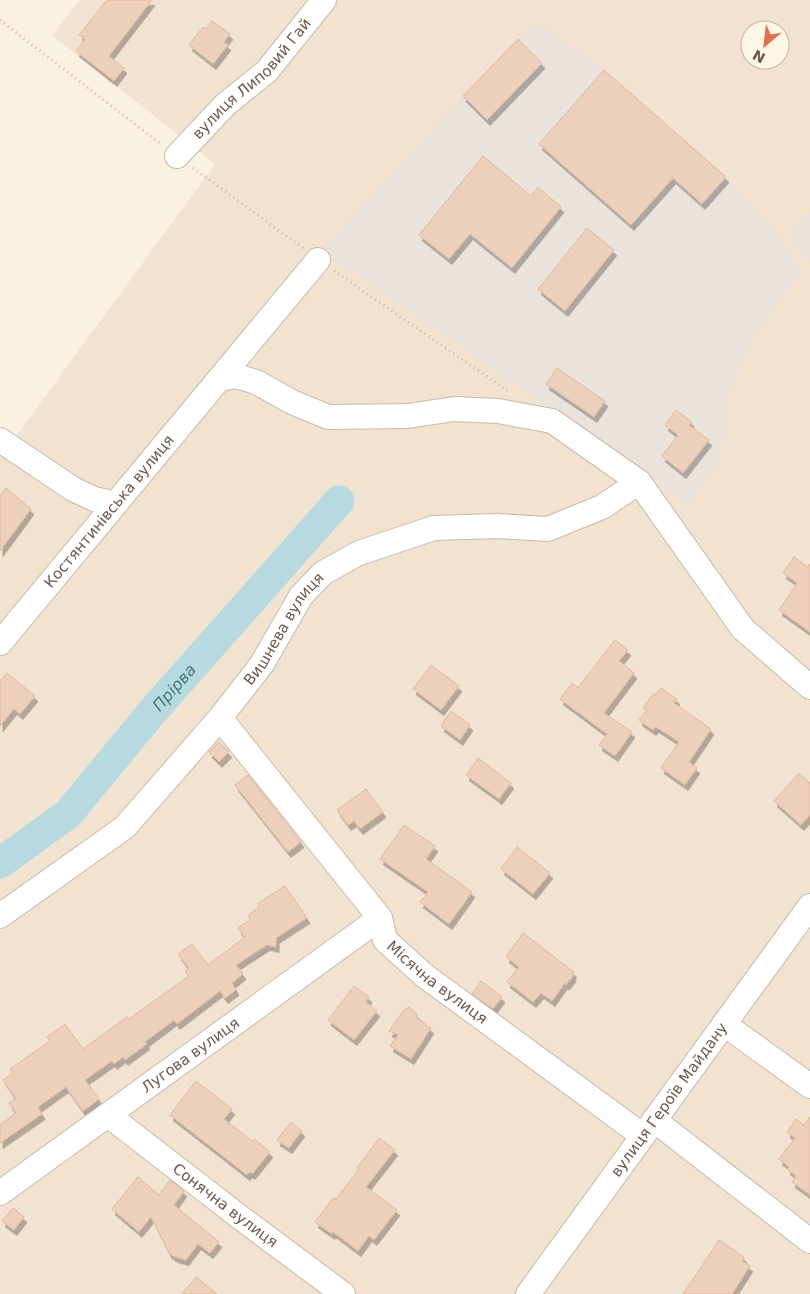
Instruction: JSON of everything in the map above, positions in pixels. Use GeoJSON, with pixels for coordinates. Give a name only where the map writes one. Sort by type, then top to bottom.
{"type":"FeatureCollection","features":[{"type":"Feature","properties":{"kind":"street","name":"вулиця Липовий Гай"},"geometry":{"type":"LineString","coordinates":[[177,156],[225,105],[267,70],[324,0]]}},
{"type":"Feature","properties":{"kind":"street","name":"Костянтинівська вулиця"},"geometry":{"type":"LineString","coordinates":[[0,643],[318,260]]}},
{"type":"Feature","properties":{"kind":"street"},"geometry":{"type":"LineString","coordinates":[[220,378],[236,376],[256,382],[292,402],[328,417],[408,416],[463,410],[498,411],[552,422],[638,482],[742,629],[810,687]]}},
{"type":"Feature","properties":{"kind":"street"},"geometry":{"type":"LineString","coordinates":[[2,447],[73,489],[94,499],[115,504]]}},
{"type":"Feature","properties":{"kind":"street","name":"Вишнева вулиця"},"geometry":{"type":"LineString","coordinates":[[0,916],[125,827],[220,718],[262,664],[301,596],[324,574],[359,552],[434,528],[498,526],[548,529],[602,507],[638,482]]}},
{"type":"Feature","properties":{"kind":"street","name":"Місячна вулиця"},"geometry":{"type":"LineString","coordinates":[[220,718],[380,918],[385,940],[425,976],[810,1241]]}},
{"type":"Feature","properties":{"kind":"street","name":"вулиця Героїв Майдану"},"geometry":{"type":"LineString","coordinates":[[528,1294],[810,906]]}},
{"type":"Feature","properties":{"kind":"street","name":"Лугова вулиця"},"geometry":{"type":"LineString","coordinates":[[0,1192],[380,918]]}},
{"type":"Feature","properties":{"kind":"street"},"geometry":{"type":"LineString","coordinates":[[724,1024],[810,1086]]}},
{"type":"Feature","properties":{"kind":"street","name":"Сонячна вулиця"},"geometry":{"type":"LineString","coordinates":[[108,1115],[343,1294]]}},
{"type":"Feature","properties":{"kind":"path"},"geometry":{"type":"LineString","coordinates":[[0,20],[177,156],[318,260],[511,394]]}},
{"type":"Feature","properties":{"kind":"shaded area"},"geometry":{"type":"Polygon","coordinates":[[[80,0],[810,0],[810,1294],[0,1294],[0,458],[215,164],[52,35],[80,0]]]}},
{"type":"Feature","properties":{"kind":"shaded area"},"geometry":{"type":"Polygon","coordinates":[[[537,22],[604,70],[726,177],[779,237],[800,272],[753,338],[728,394],[718,465],[688,504],[322,250],[463,96],[537,22]]]}},
{"type":"Feature","properties":{"kind":"shaded area"},"geometry":{"type":"Polygon","coordinates":[[[810,210],[810,263],[801,254],[790,235],[810,210]]]}},
{"type":"Feature","properties":{"kind":"building"},"geometry":{"type":"Polygon","coordinates":[[[107,0],[152,0],[109,56],[124,68],[114,81],[76,51],[85,39],[79,35],[107,0]]]}},
{"type":"Feature","properties":{"kind":"building"},"geometry":{"type":"Polygon","coordinates":[[[212,21],[230,34],[224,42],[228,45],[213,64],[189,45],[203,27],[206,29],[212,21]]]}},
{"type":"Feature","properties":{"kind":"building"},"geometry":{"type":"Polygon","coordinates":[[[518,39],[542,63],[487,120],[463,96],[518,39]]]}},
{"type":"Feature","properties":{"kind":"building"},"geometry":{"type":"Polygon","coordinates":[[[604,70],[726,177],[702,204],[673,178],[631,225],[539,144],[604,70]]]}},
{"type":"Feature","properties":{"kind":"building"},"geometry":{"type":"Polygon","coordinates":[[[483,156],[531,196],[538,187],[561,207],[512,268],[470,234],[449,259],[419,235],[483,156]]]}},
{"type":"Feature","properties":{"kind":"building"},"geometry":{"type":"Polygon","coordinates":[[[587,228],[614,250],[565,311],[538,289],[587,228]]]}},
{"type":"Feature","properties":{"kind":"building"},"geometry":{"type":"Polygon","coordinates":[[[557,368],[605,401],[594,417],[546,384],[557,368]]]}},
{"type":"Feature","properties":{"kind":"building"},"geometry":{"type":"Polygon","coordinates":[[[676,410],[692,422],[689,425],[709,440],[683,473],[662,456],[678,435],[665,425],[676,410]]]}},
{"type":"Feature","properties":{"kind":"building"},"geometry":{"type":"Polygon","coordinates":[[[6,488],[31,509],[0,551],[0,496],[6,488]]]}},
{"type":"Feature","properties":{"kind":"building"},"geometry":{"type":"Polygon","coordinates":[[[794,557],[808,567],[810,564],[810,632],[779,610],[797,583],[783,573],[794,557]]]}},
{"type":"Feature","properties":{"kind":"building"},"geometry":{"type":"Polygon","coordinates":[[[615,640],[628,650],[619,661],[634,673],[604,713],[632,732],[615,756],[599,745],[607,734],[560,699],[572,683],[578,688],[615,640]]]}},
{"type":"Feature","properties":{"kind":"building"},"geometry":{"type":"Polygon","coordinates":[[[431,665],[459,686],[441,710],[413,689],[431,665]]]}},
{"type":"Feature","properties":{"kind":"building"},"geometry":{"type":"Polygon","coordinates":[[[7,673],[35,696],[20,714],[14,709],[0,726],[0,681],[7,673]]]}},
{"type":"Feature","properties":{"kind":"building"},"geometry":{"type":"Polygon","coordinates":[[[661,688],[677,699],[674,703],[711,729],[689,762],[697,768],[685,785],[661,768],[679,742],[656,727],[653,730],[639,720],[647,710],[643,708],[653,694],[655,695],[661,688]]]}},
{"type":"Feature","properties":{"kind":"building"},"geometry":{"type":"Polygon","coordinates":[[[451,711],[470,725],[460,740],[441,726],[451,711]]]}},
{"type":"Feature","properties":{"kind":"building"},"geometry":{"type":"Polygon","coordinates":[[[219,742],[229,752],[219,762],[209,752],[219,742]]]}},
{"type":"Feature","properties":{"kind":"building"},"geometry":{"type":"Polygon","coordinates":[[[478,758],[511,783],[499,799],[466,775],[478,758]]]}},
{"type":"Feature","properties":{"kind":"building"},"geometry":{"type":"Polygon","coordinates":[[[799,773],[810,783],[810,815],[801,825],[774,801],[799,773]]]}},
{"type":"Feature","properties":{"kind":"building"},"geometry":{"type":"Polygon","coordinates":[[[248,775],[301,842],[288,852],[235,785],[248,775]]]}},
{"type":"Feature","properties":{"kind":"building"},"geometry":{"type":"Polygon","coordinates":[[[366,789],[383,812],[360,829],[354,821],[348,825],[337,810],[366,789]]]}},
{"type":"Feature","properties":{"kind":"building"},"geometry":{"type":"Polygon","coordinates":[[[404,825],[435,846],[426,859],[472,892],[449,924],[420,902],[428,892],[380,859],[404,825]]]}},
{"type":"Feature","properties":{"kind":"building"},"geometry":{"type":"Polygon","coordinates":[[[517,847],[550,873],[533,894],[501,869],[517,847]]]}},
{"type":"Feature","properties":{"kind":"building"},"geometry":{"type":"Polygon","coordinates":[[[285,886],[307,918],[276,938],[276,947],[267,945],[236,965],[243,974],[232,983],[236,990],[225,998],[220,991],[177,1024],[174,1020],[145,1042],[147,1044],[125,1060],[123,1057],[114,1064],[112,1061],[85,1080],[99,1099],[83,1111],[66,1087],[38,1107],[42,1114],[0,1143],[0,1125],[16,1113],[9,1103],[16,1099],[3,1080],[13,1073],[10,1069],[50,1041],[47,1037],[65,1024],[83,1049],[127,1017],[129,1019],[189,976],[185,971],[189,968],[178,954],[192,944],[208,965],[245,937],[238,928],[250,920],[249,915],[260,906],[258,903],[285,886]]]}},
{"type":"Feature","properties":{"kind":"building"},"geometry":{"type":"Polygon","coordinates":[[[523,933],[574,972],[567,984],[564,984],[552,1001],[541,993],[533,1002],[507,982],[519,967],[506,957],[523,933]]]}},
{"type":"Feature","properties":{"kind":"building"},"geometry":{"type":"Polygon","coordinates":[[[481,981],[502,997],[493,1009],[472,994],[481,981]]]}},
{"type":"Feature","properties":{"kind":"building"},"geometry":{"type":"Polygon","coordinates":[[[354,986],[369,997],[366,1002],[377,1011],[354,1040],[328,1020],[354,986]]]}},
{"type":"Feature","properties":{"kind":"building"},"geometry":{"type":"Polygon","coordinates":[[[409,1007],[417,1014],[417,1018],[431,1028],[411,1059],[390,1046],[398,1035],[389,1031],[403,1011],[409,1007]]]}},
{"type":"Feature","properties":{"kind":"building"},"geometry":{"type":"Polygon","coordinates":[[[196,1081],[232,1109],[224,1119],[252,1141],[254,1139],[270,1152],[252,1174],[250,1172],[247,1175],[170,1115],[196,1081]]]}},
{"type":"Feature","properties":{"kind":"building"},"geometry":{"type":"Polygon","coordinates":[[[810,1117],[810,1195],[792,1182],[796,1176],[779,1159],[795,1138],[787,1132],[796,1119],[804,1125],[810,1117]]]}},
{"type":"Feature","properties":{"kind":"building"},"geometry":{"type":"Polygon","coordinates":[[[291,1122],[302,1131],[289,1148],[277,1140],[291,1122]]]}},
{"type":"Feature","properties":{"kind":"building"},"geometry":{"type":"Polygon","coordinates":[[[379,1138],[395,1150],[366,1187],[397,1210],[374,1240],[369,1236],[358,1251],[333,1232],[332,1234],[315,1222],[359,1169],[357,1168],[379,1138]]]}},
{"type":"Feature","properties":{"kind":"building"},"geometry":{"type":"Polygon","coordinates":[[[138,1177],[159,1195],[170,1180],[184,1191],[174,1205],[219,1242],[210,1253],[198,1244],[186,1260],[175,1257],[169,1253],[151,1217],[139,1232],[112,1209],[138,1177]]]}},
{"type":"Feature","properties":{"kind":"building"},"geometry":{"type":"Polygon","coordinates":[[[13,1208],[24,1217],[14,1230],[2,1221],[13,1208]]]}},
{"type":"Feature","properties":{"kind":"building"},"geometry":{"type":"Polygon","coordinates":[[[719,1240],[744,1257],[742,1261],[750,1266],[732,1294],[683,1294],[719,1240]]]}},
{"type":"Feature","properties":{"kind":"building"},"geometry":{"type":"Polygon","coordinates":[[[196,1277],[217,1294],[182,1294],[196,1277]]]}},
{"type":"Feature","properties":{"kind":"waterway","name":"Прірва"},"geometry":{"type":"LineString","coordinates":[[0,863],[68,814],[152,712],[339,501]]}}]}
